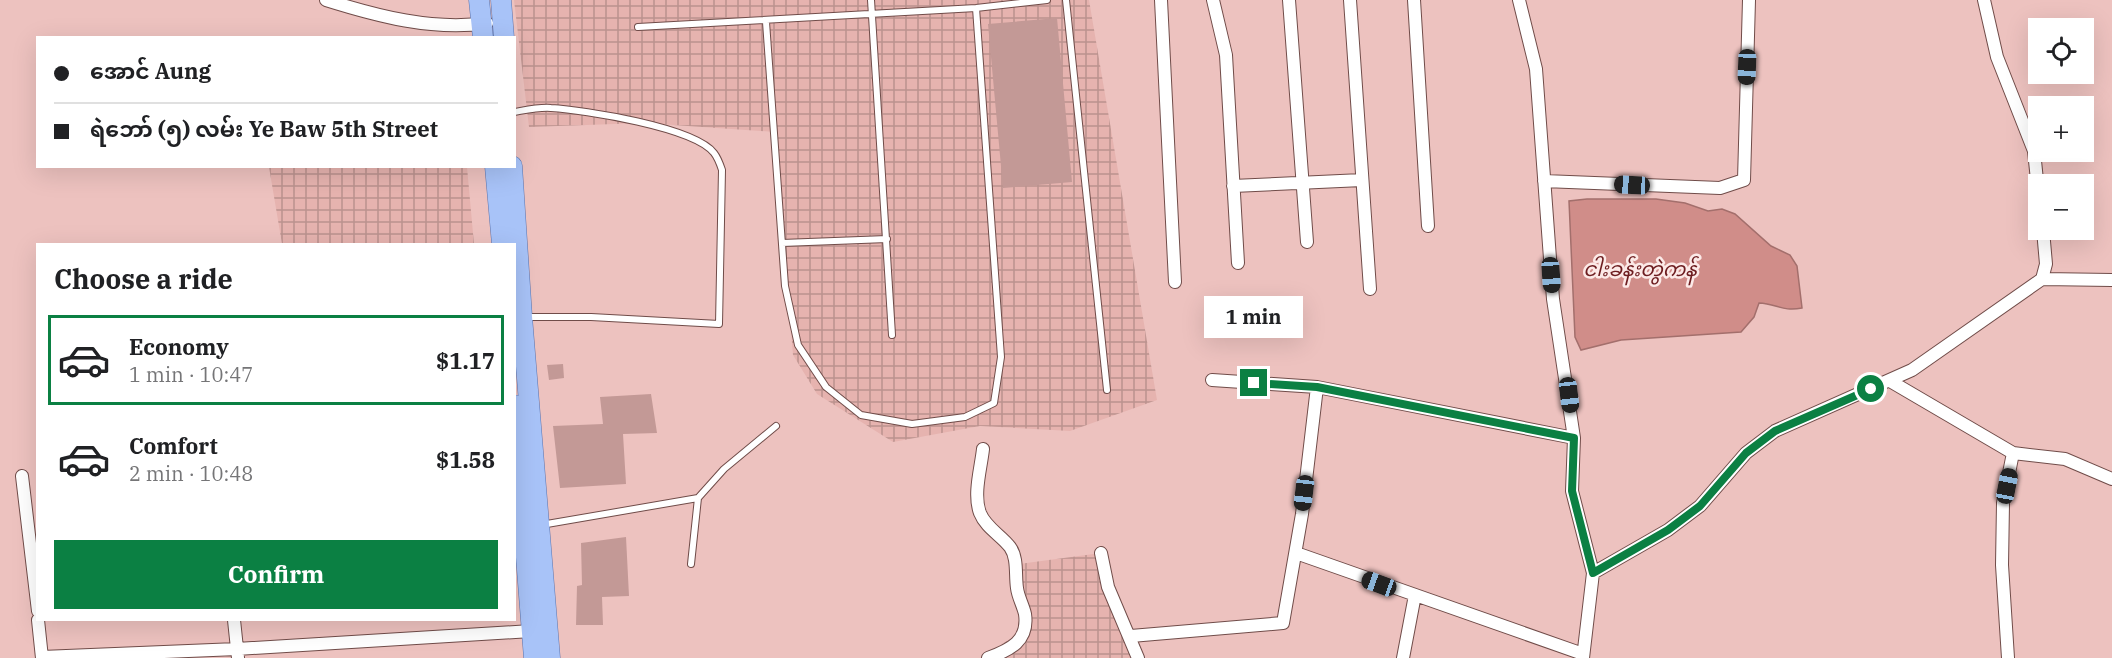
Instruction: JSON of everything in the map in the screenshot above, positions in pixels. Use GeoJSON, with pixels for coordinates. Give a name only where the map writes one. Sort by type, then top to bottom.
{"type":"FeatureCollection","features":[{"type":"Feature","properties":{"kind":"main road"},"geometry":{"type":"LineString","coordinates":[[479,0],[482,31]]}},
{"type":"Feature","properties":{"kind":"main road"},"geometry":{"type":"LineString","coordinates":[[501,0],[503,29]]}},
{"type":"Feature","properties":{"kind":"main road"},"geometry":{"type":"LineString","coordinates":[[495,168],[502,243]]}},
{"type":"Feature","properties":{"kind":"main road"},"geometry":{"type":"LineString","coordinates":[[512,168],[522,318],[531,525],[531,631],[534,658]]}},
{"type":"Feature","properties":{"kind":"main road"},"geometry":{"type":"LineString","coordinates":[[516,419],[550,658]]}},
{"type":"Feature","properties":{"kind":"street"},"geometry":{"type":"LineString","coordinates":[[326,0],[375,15],[482,31],[503,29]]}},
{"type":"Feature","properties":{"kind":"street"},"geometry":{"type":"LineString","coordinates":[[1161,0],[1175,282]]}},
{"type":"Feature","properties":{"kind":"street"},"geometry":{"type":"LineString","coordinates":[[1213,0],[1226,55],[1238,263]]}},
{"type":"Feature","properties":{"kind":"street"},"geometry":{"type":"LineString","coordinates":[[1289,0],[1307,242]]}},
{"type":"Feature","properties":{"kind":"street"},"geometry":{"type":"LineString","coordinates":[[1350,0],[1370,289]]}},
{"type":"Feature","properties":{"kind":"street"},"geometry":{"type":"LineString","coordinates":[[1414,0],[1428,226]]}},
{"type":"Feature","properties":{"kind":"street"},"geometry":{"type":"LineString","coordinates":[[1296,553],[1583,656],[1593,573],[1572,491],[1574,438],[1553,299],[1536,69],[1519,0]]}},
{"type":"Feature","properties":{"kind":"street"},"geometry":{"type":"LineString","coordinates":[[1544,181],[1720,188],[1744,180],[1749,0]]}},
{"type":"Feature","properties":{"kind":"street"},"geometry":{"type":"LineString","coordinates":[[1984,0],[1997,57],[2034,151],[2036,174]]}},
{"type":"Feature","properties":{"kind":"street"},"geometry":{"type":"LineString","coordinates":[[1233,186],[1362,180]]}},
{"type":"Feature","properties":{"kind":"street"},"geometry":{"type":"LineString","coordinates":[[2042,279],[2046,264],[2044,240]]}},
{"type":"Feature","properties":{"kind":"street"},"geometry":{"type":"LineString","coordinates":[[1593,573],[1668,530],[1700,506],[1746,453],[1775,431],[1912,370],[2042,279],[2112,280]]}},
{"type":"Feature","properties":{"kind":"street"},"geometry":{"type":"LineString","coordinates":[[1212,380],[1317,387],[1574,438]]}},
{"type":"Feature","properties":{"kind":"street"},"geometry":{"type":"LineString","coordinates":[[1890,381],[2013,453],[2065,459],[2112,479]]}},
{"type":"Feature","properties":{"kind":"street"},"geometry":{"type":"LineString","coordinates":[[1131,636],[1284,623],[1296,553],[1317,387]]}},
{"type":"Feature","properties":{"kind":"street"},"geometry":{"type":"LineString","coordinates":[[983,449],[978,496],[980,511],[985,523],[1011,548],[1016,560],[1017,593],[1024,614],[1025,629],[1022,639],[1007,651],[988,658]]}},
{"type":"Feature","properties":{"kind":"street"},"geometry":{"type":"LineString","coordinates":[[2008,658],[2002,565],[2004,503],[2013,453]]}},
{"type":"Feature","properties":{"kind":"street"},"geometry":{"type":"LineString","coordinates":[[22,476],[33,524],[36,576]]}},
{"type":"Feature","properties":{"kind":"street"},"geometry":{"type":"LineString","coordinates":[[1101,553],[1108,586],[1131,636],[1138,658]]}},
{"type":"Feature","properties":{"kind":"street"},"geometry":{"type":"LineString","coordinates":[[1403,658],[1414,594]]}},
{"type":"Feature","properties":{"kind":"street"},"geometry":{"type":"LineString","coordinates":[[38,621],[42,658],[237,653],[531,631]]}},
{"type":"Feature","properties":{"kind":"street"},"geometry":{"type":"LineString","coordinates":[[234,621],[237,653]]}},
{"type":"Feature","properties":{"kind":"lane"},"geometry":{"type":"LineString","coordinates":[[871,0],[892,335]]}},
{"type":"Feature","properties":{"kind":"lane"},"geometry":{"type":"LineString","coordinates":[[638,27],[873,15],[976,8],[1047,0]]}},
{"type":"Feature","properties":{"kind":"lane"},"geometry":{"type":"LineString","coordinates":[[1066,0],[1107,390]]}},
{"type":"Feature","properties":{"kind":"lane"},"geometry":{"type":"LineString","coordinates":[[766,22],[785,286],[798,345],[826,387],[861,415],[912,424],[965,417],[994,403],[1001,357],[976,8]]}},
{"type":"Feature","properties":{"kind":"lane"},"geometry":{"type":"LineString","coordinates":[[516,112],[549,108],[604,115],[659,127],[695,140],[714,152],[722,170],[719,324],[591,317],[522,318]]}},
{"type":"Feature","properties":{"kind":"lane"},"geometry":{"type":"LineString","coordinates":[[782,243],[887,239]]}},
{"type":"Feature","properties":{"kind":"lane"},"geometry":{"type":"LineString","coordinates":[[691,564],[698,498],[724,469],[776,426]]}},
{"type":"Feature","properties":{"kind":"lane"},"geometry":{"type":"LineString","coordinates":[[531,525],[698,498]]}},
{"type":"Feature","properties":{"kind":"shaded area"},"geometry":{"type":"Polygon","coordinates":[[[514,0],[1089,0],[1157,400],[1070,431],[980,426],[893,442],[817,394],[793,355],[775,132],[644,123],[529,127],[514,0]]]}},
{"type":"Feature","properties":{"kind":"shaded area"},"geometry":{"type":"Polygon","coordinates":[[[269,168],[467,168],[474,243],[282,243],[269,168]]]}},
{"type":"Feature","properties":{"kind":"shaded area"},"geometry":{"type":"Polygon","coordinates":[[[1101,553],[1138,658],[996,658],[994,650],[1008,640],[1027,634],[1019,564],[1101,553]]]}},
{"type":"Feature","properties":{"kind":"water","name":"ငါးခန်းတွဲကန်"},"geometry":{"type":"Polygon","coordinates":[[[1656,199],[1685,203],[1708,211],[1722,209],[1735,214],[1771,246],[1790,255],[1797,266],[1802,308],[1790,309],[1759,303],[1754,317],[1741,332],[1621,340],[1581,350],[1575,337],[1569,201],[1656,199]]]}},
{"type":"Feature","properties":{"kind":"building"},"geometry":{"type":"Polygon","coordinates":[[[1057,18],[1072,182],[1003,188],[988,24],[1057,18]]]}},
{"type":"Feature","properties":{"kind":"building"},"geometry":{"type":"Polygon","coordinates":[[[563,364],[564,378],[549,380],[547,365],[563,364]]]}},
{"type":"Feature","properties":{"kind":"building"},"geometry":{"type":"Polygon","coordinates":[[[651,394],[657,433],[623,434],[626,484],[560,488],[553,426],[603,424],[600,397],[651,394]]]}},
{"type":"Feature","properties":{"kind":"building"},"geometry":{"type":"Polygon","coordinates":[[[626,537],[629,596],[602,597],[603,625],[576,625],[577,586],[582,585],[581,543],[626,537]]]}},
{"type":"Feature","properties":{"kind":"route"},"geometry":{"type":"LineString","coordinates":[[1254,383],[1317,387],[1574,438],[1572,491],[1593,573],[1668,530],[1700,506],[1746,453],[1775,431],[1871,389]]}}]}
